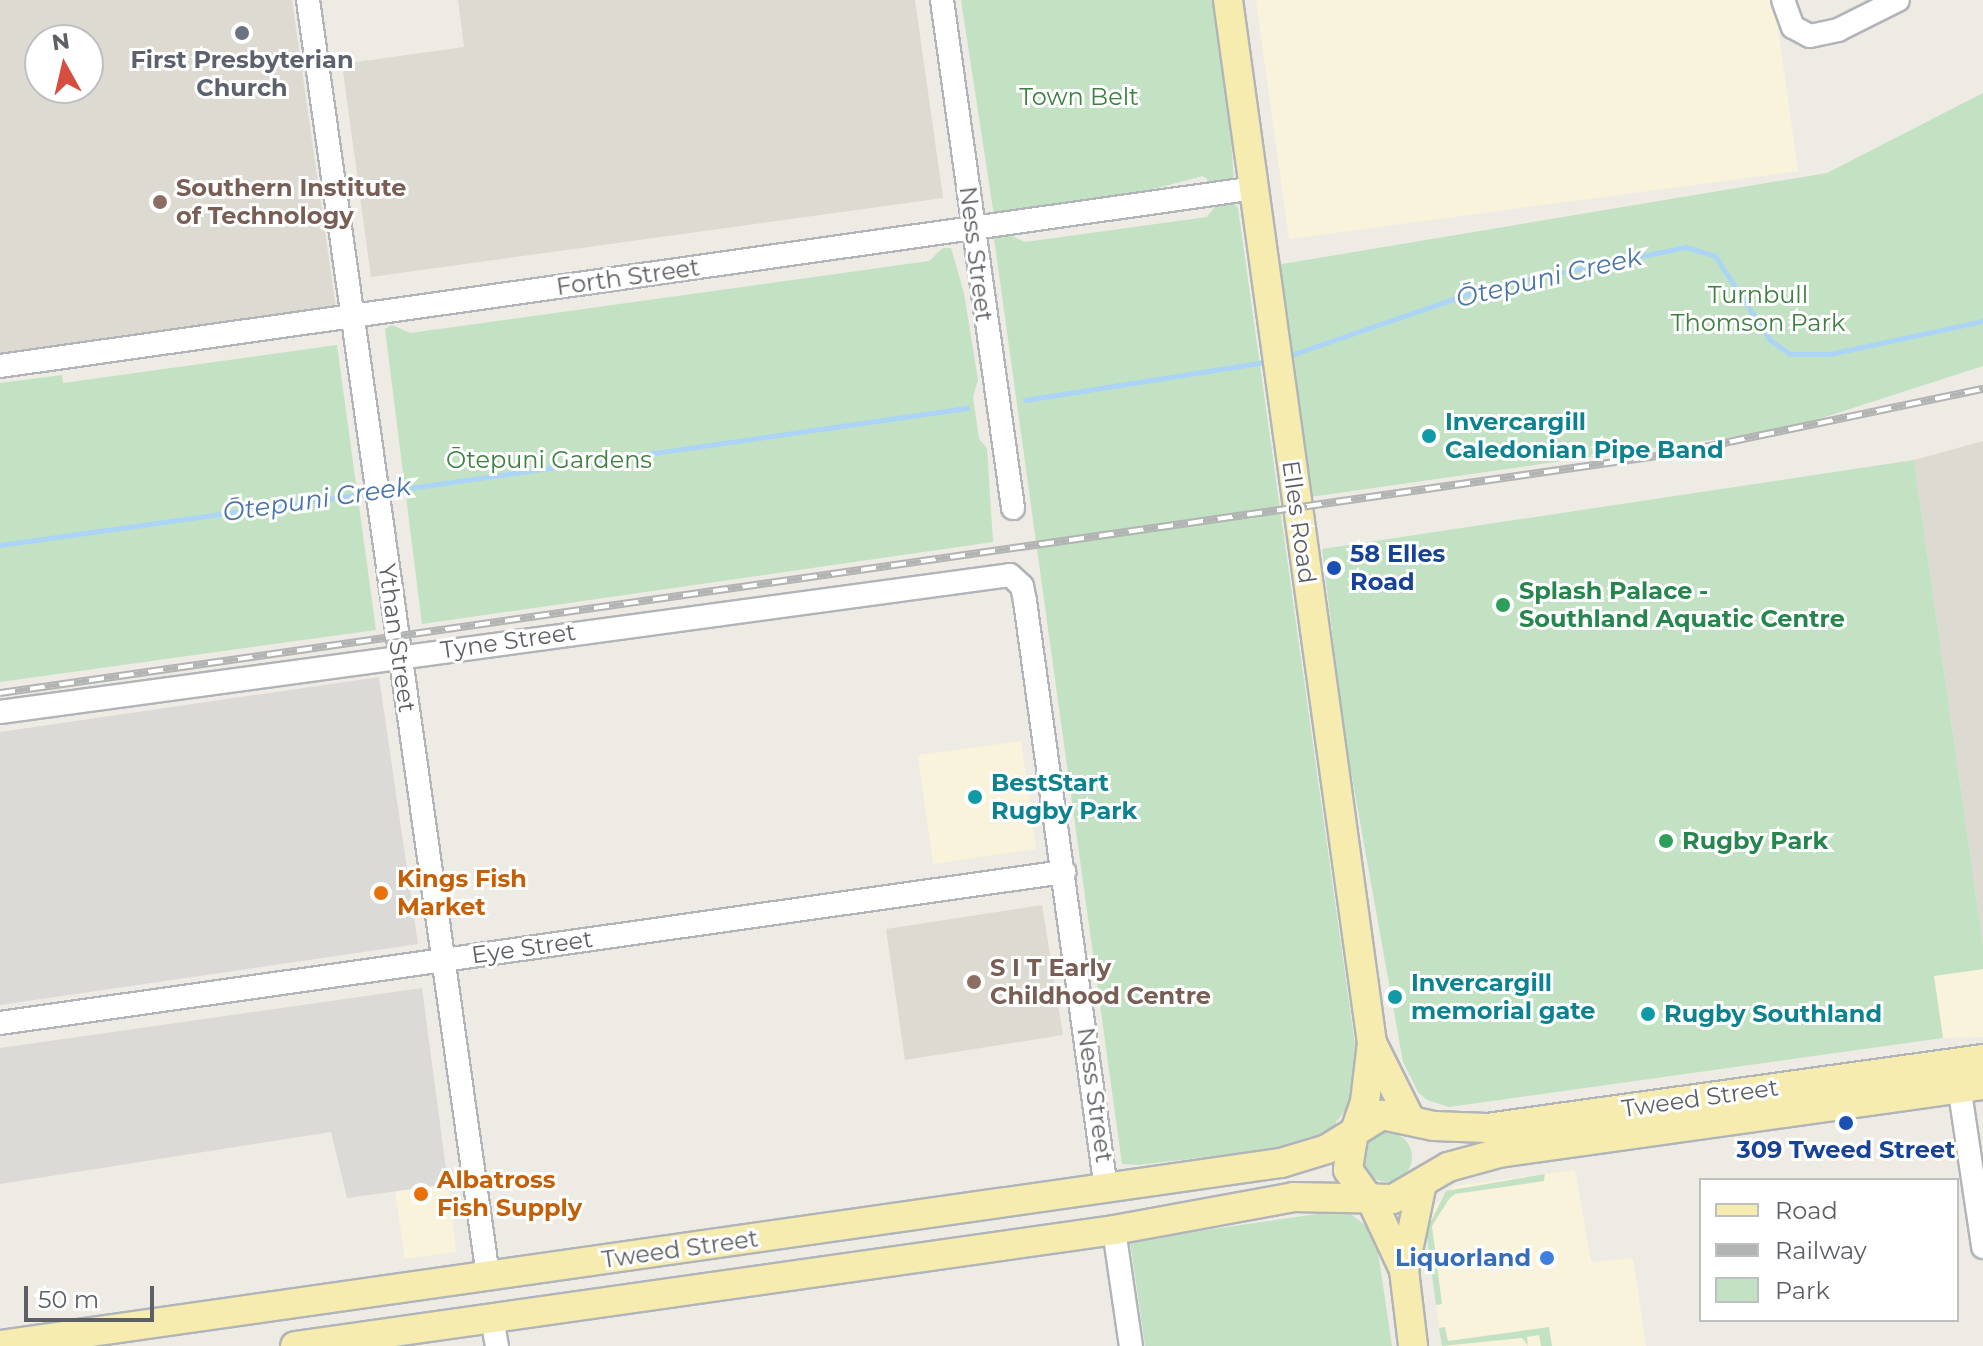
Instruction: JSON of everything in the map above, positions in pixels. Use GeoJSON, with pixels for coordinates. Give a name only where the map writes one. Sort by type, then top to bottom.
{"type":"FeatureCollection","features":[{"type":"Feature","properties":{"kind":"main road","name":"Elles Road"},"geometry":{"type":"LineString","coordinates":[[1228,0],[1273,344],[1372,1043],[1365,1102],[1355,1130]]}},
{"type":"Feature","properties":{"kind":"main road","name":"Elles Road"},"geometry":{"type":"LineString","coordinates":[[1372,1043],[1414,1121]]}},
{"type":"Feature","properties":{"kind":"main road","name":"Tweed Street"},"geometry":{"type":"LineString","coordinates":[[0,1345],[1297,1160],[1382,1115],[1487,1128],[1971,1074]]}},
{"type":"Feature","properties":{"kind":"main road","name":"Tweed Street"},"geometry":{"type":"LineString","coordinates":[[295,1346],[1114,1230],[1302,1196],[1403,1197],[1448,1167],[1499,1153],[1971,1074]]}},
{"type":"Feature","properties":{"kind":"main road"},"geometry":{"type":"LineString","coordinates":[[1404,1270],[1429,1150],[1414,1121]]}},
{"type":"Feature","properties":{"kind":"main road"},"geometry":{"type":"LineString","coordinates":[[1355,1130],[1347,1148],[1348,1170],[1369,1197],[1404,1270],[1413,1346]]}},
{"type":"Feature","properties":{"kind":"main road"},"geometry":{"type":"LineString","coordinates":[[1106,1189],[1109,1210],[1144,1225]]}},
{"type":"Feature","properties":{"kind":"main road"},"geometry":{"type":"LineString","coordinates":[[488,1276],[504,1296],[530,1313]]}},
{"type":"Feature","properties":{"kind":"main road"},"geometry":{"type":"LineString","coordinates":[[452,1281],[481,1301],[492,1318]]}},
{"type":"Feature","properties":{"kind":"street","name":"Ythan Street"},"geometry":{"type":"LineString","coordinates":[[308,0],[488,1276]]}},
{"type":"Feature","properties":{"kind":"street","name":"Ness Street"},"geometry":{"type":"LineString","coordinates":[[942,0],[1013,508]]}},
{"type":"Feature","properties":{"kind":"street"},"geometry":{"type":"LineString","coordinates":[[1783,0],[1793,27],[1810,36],[1838,30],[1898,0]]}},
{"type":"Feature","properties":{"kind":"street","name":"Forth Street"},"geometry":{"type":"LineString","coordinates":[[0,366],[1255,188]]}},
{"type":"Feature","properties":{"kind":"street","name":"Tyne Street"},"geometry":{"type":"LineString","coordinates":[[0,712],[995,574],[1015,578]]}},
{"type":"Feature","properties":{"kind":"street","name":"Ness Street"},"geometry":{"type":"LineString","coordinates":[[1015,578],[1025,601],[1106,1189]]}},
{"type":"Feature","properties":{"kind":"street","name":"Eye Street"},"geometry":{"type":"LineString","coordinates":[[0,1023],[1064,872]]}},
{"type":"Feature","properties":{"kind":"street"},"geometry":{"type":"LineString","coordinates":[[1971,1074],[1983,1247]]}},
{"type":"Feature","properties":{"kind":"street"},"geometry":{"type":"LineString","coordinates":[[1114,1230],[1131,1346]]}},
{"type":"Feature","properties":{"kind":"street"},"geometry":{"type":"LineString","coordinates":[[492,1318],[497,1346]]}},
{"type":"Feature","properties":{"kind":"shaded area","name":"Southern Institute of Technology"},"geometry":{"type":"Polygon","coordinates":[[[0,0],[292,0],[337,315],[0,363],[0,0]]]}},
{"type":"Feature","properties":{"kind":"shaded area"},"geometry":{"type":"Polygon","coordinates":[[[458,0],[915,0],[943,198],[371,277],[342,64],[464,47],[458,0]]]}},
{"type":"Feature","properties":{"kind":"shaded area"},"geometry":{"type":"Polygon","coordinates":[[[1256,0],[1774,0],[1798,171],[1289,239],[1256,0]]]}},
{"type":"Feature","properties":{"kind":"shaded area"},"geometry":{"type":"Polygon","coordinates":[[[1983,441],[1983,944],[1914,460],[1983,441]]]}},
{"type":"Feature","properties":{"kind":"shaded area"},"geometry":{"type":"Polygon","coordinates":[[[379,677],[418,944],[0,1005],[0,732],[379,677]]]}},
{"type":"Feature","properties":{"kind":"shaded area"},"geometry":{"type":"Polygon","coordinates":[[[1021,741],[1036,849],[933,864],[918,755],[1021,741]]]}},
{"type":"Feature","properties":{"kind":"shaded area","name":"S I T Early Childhood Centre"},"geometry":{"type":"Polygon","coordinates":[[[1042,905],[1063,1035],[905,1060],[886,929],[1042,905]]]}},
{"type":"Feature","properties":{"kind":"shaded area"},"geometry":{"type":"Polygon","coordinates":[[[1983,969],[1983,1037],[1943,1038],[1934,976],[1983,969]]]}},
{"type":"Feature","properties":{"kind":"shaded area"},"geometry":{"type":"Polygon","coordinates":[[[422,988],[448,1184],[347,1198],[331,1132],[0,1184],[0,1048],[422,988]]]}},
{"type":"Feature","properties":{"kind":"shaded area"},"geometry":{"type":"Polygon","coordinates":[[[1575,1170],[1591,1262],[1633,1258],[1646,1346],[1442,1346],[1426,1231],[1435,1205],[1455,1186],[1575,1170]]]}},
{"type":"Feature","properties":{"kind":"shaded area"},"geometry":{"type":"Polygon","coordinates":[[[448,1184],[456,1252],[405,1259],[395,1191],[448,1184]]]}},
{"type":"Feature","properties":{"kind":"green space","name":"Town Belt"},"geometry":{"type":"Polygon","coordinates":[[[961,0],[1220,0],[1234,180],[1214,185],[1203,176],[1138,193],[994,216],[961,0]]]}},
{"type":"Feature","properties":{"kind":"green space","name":"Turnbull Thomson Park"},"geometry":{"type":"Polygon","coordinates":[[[1983,93],[1983,366],[1788,429],[1303,498],[1270,266],[1827,173],[1983,93]]]}},
{"type":"Feature","properties":{"kind":"green space"},"geometry":{"type":"Polygon","coordinates":[[[1232,201],[1238,208],[1358,1066],[1353,1101],[1336,1122],[1337,1134],[1306,1145],[1139,1165],[1122,1164],[994,238],[1003,232],[1025,242],[1207,217],[1217,204],[1232,201]]]}},
{"type":"Feature","properties":{"kind":"green space","name":"Ōtepuni Gardens"},"geometry":{"type":"Polygon","coordinates":[[[943,248],[951,248],[964,293],[978,380],[973,397],[979,439],[987,448],[993,542],[422,624],[385,329],[392,325],[410,333],[929,261],[943,248]]]}},
{"type":"Feature","properties":{"kind":"green space"},"geometry":{"type":"Polygon","coordinates":[[[337,345],[376,630],[0,682],[0,383],[62,375],[63,383],[337,345]]]}},
{"type":"Feature","properties":{"kind":"green space","name":"Rugby Park"},"geometry":{"type":"Polygon","coordinates":[[[1914,460],[1983,944],[1983,969],[1934,976],[1943,1038],[1449,1107],[1427,1100],[1418,1092],[1403,1062],[1345,738],[1322,549],[1914,460]]]}},
{"type":"Feature","properties":{"kind":"green space"},"geometry":{"type":"Polygon","coordinates":[[[1387,1132],[1405,1139],[1412,1157],[1405,1175],[1387,1182],[1369,1175],[1362,1157],[1369,1139],[1387,1132]]]}},
{"type":"Feature","properties":{"kind":"green space"},"geometry":{"type":"Polygon","coordinates":[[[1545,1174],[1544,1181],[1455,1194],[1449,1199],[1432,1226],[1442,1304],[1436,1305],[1426,1231],[1446,1191],[1545,1174]]]}},
{"type":"Feature","properties":{"kind":"green space"},"geometry":{"type":"Polygon","coordinates":[[[1345,1210],[1375,1232],[1392,1346],[1145,1346],[1130,1241],[1345,1210]]]}},
{"type":"Feature","properties":{"kind":"green space"},"geometry":{"type":"Polygon","coordinates":[[[1445,1327],[1448,1341],[1549,1327],[1552,1346],[1541,1346],[1539,1335],[1527,1337],[1528,1346],[1522,1338],[1442,1346],[1439,1328],[1445,1327]]]}},
{"type":"Feature","properties":{"kind":"waterway","name":"Ōtepuni Creek"},"geometry":{"type":"LineString","coordinates":[[1288,356],[1486,288],[1686,247],[1715,256],[1770,340],[1790,354],[1830,354],[1983,321]]}},
{"type":"Feature","properties":{"kind":"waterway","name":"Ōtepuni Creek"},"geometry":{"type":"LineString","coordinates":[[1025,400],[1270,361]]}},
{"type":"Feature","properties":{"kind":"waterway","name":"Ōtepuni Creek"},"geometry":{"type":"LineString","coordinates":[[382,492],[967,408]]}},
{"type":"Feature","properties":{"kind":"waterway","name":"Ōtepuni Creek"},"geometry":{"type":"LineString","coordinates":[[0,545],[372,493]]}},
{"type":"Feature","properties":{"kind":"railway"},"geometry":{"type":"LineString","coordinates":[[0,693],[1671,454],[1983,389]]}},
{"type":"Feature","properties":{"kind":"place","name":"First Presbyterian Church"},"geometry":{"type":"Point","coordinates":[242,33]}},
{"type":"Feature","properties":{"kind":"place","name":"Southern Institute of Technology"},"geometry":{"type":"Point","coordinates":[160,202]}},
{"type":"Feature","properties":{"kind":"place","name":"Invercargill Caledonian Pipe Band"},"geometry":{"type":"Point","coordinates":[1429,436]}},
{"type":"Feature","properties":{"kind":"place","name":"58 Elles Road"},"geometry":{"type":"Point","coordinates":[1334,568]}},
{"type":"Feature","properties":{"kind":"place","name":"Splash Palace - Southland Aquatic Centre"},"geometry":{"type":"Point","coordinates":[1503,605]}},
{"type":"Feature","properties":{"kind":"place","name":"BestStart Rugby Park"},"geometry":{"type":"Point","coordinates":[975,797]}},
{"type":"Feature","properties":{"kind":"place","name":"Rugby Park"},"geometry":{"type":"Point","coordinates":[1666,841]}},
{"type":"Feature","properties":{"kind":"place","name":"Kings Fish Market"},"geometry":{"type":"Point","coordinates":[381,893]}},
{"type":"Feature","properties":{"kind":"place","name":"S I T Early Childhood Centre"},"geometry":{"type":"Point","coordinates":[974,982]}},
{"type":"Feature","properties":{"kind":"place","name":"Invercargill memorial gate"},"geometry":{"type":"Point","coordinates":[1395,997]}},
{"type":"Feature","properties":{"kind":"place","name":"Rugby Southland"},"geometry":{"type":"Point","coordinates":[1648,1014]}},
{"type":"Feature","properties":{"kind":"place","name":"309 Tweed Street"},"geometry":{"type":"Point","coordinates":[1846,1123]}},
{"type":"Feature","properties":{"kind":"place","name":"Albatross Fish Supply"},"geometry":{"type":"Point","coordinates":[421,1194]}},
{"type":"Feature","properties":{"kind":"place","name":"Liquorland"},"geometry":{"type":"Point","coordinates":[1547,1258]}}]}
